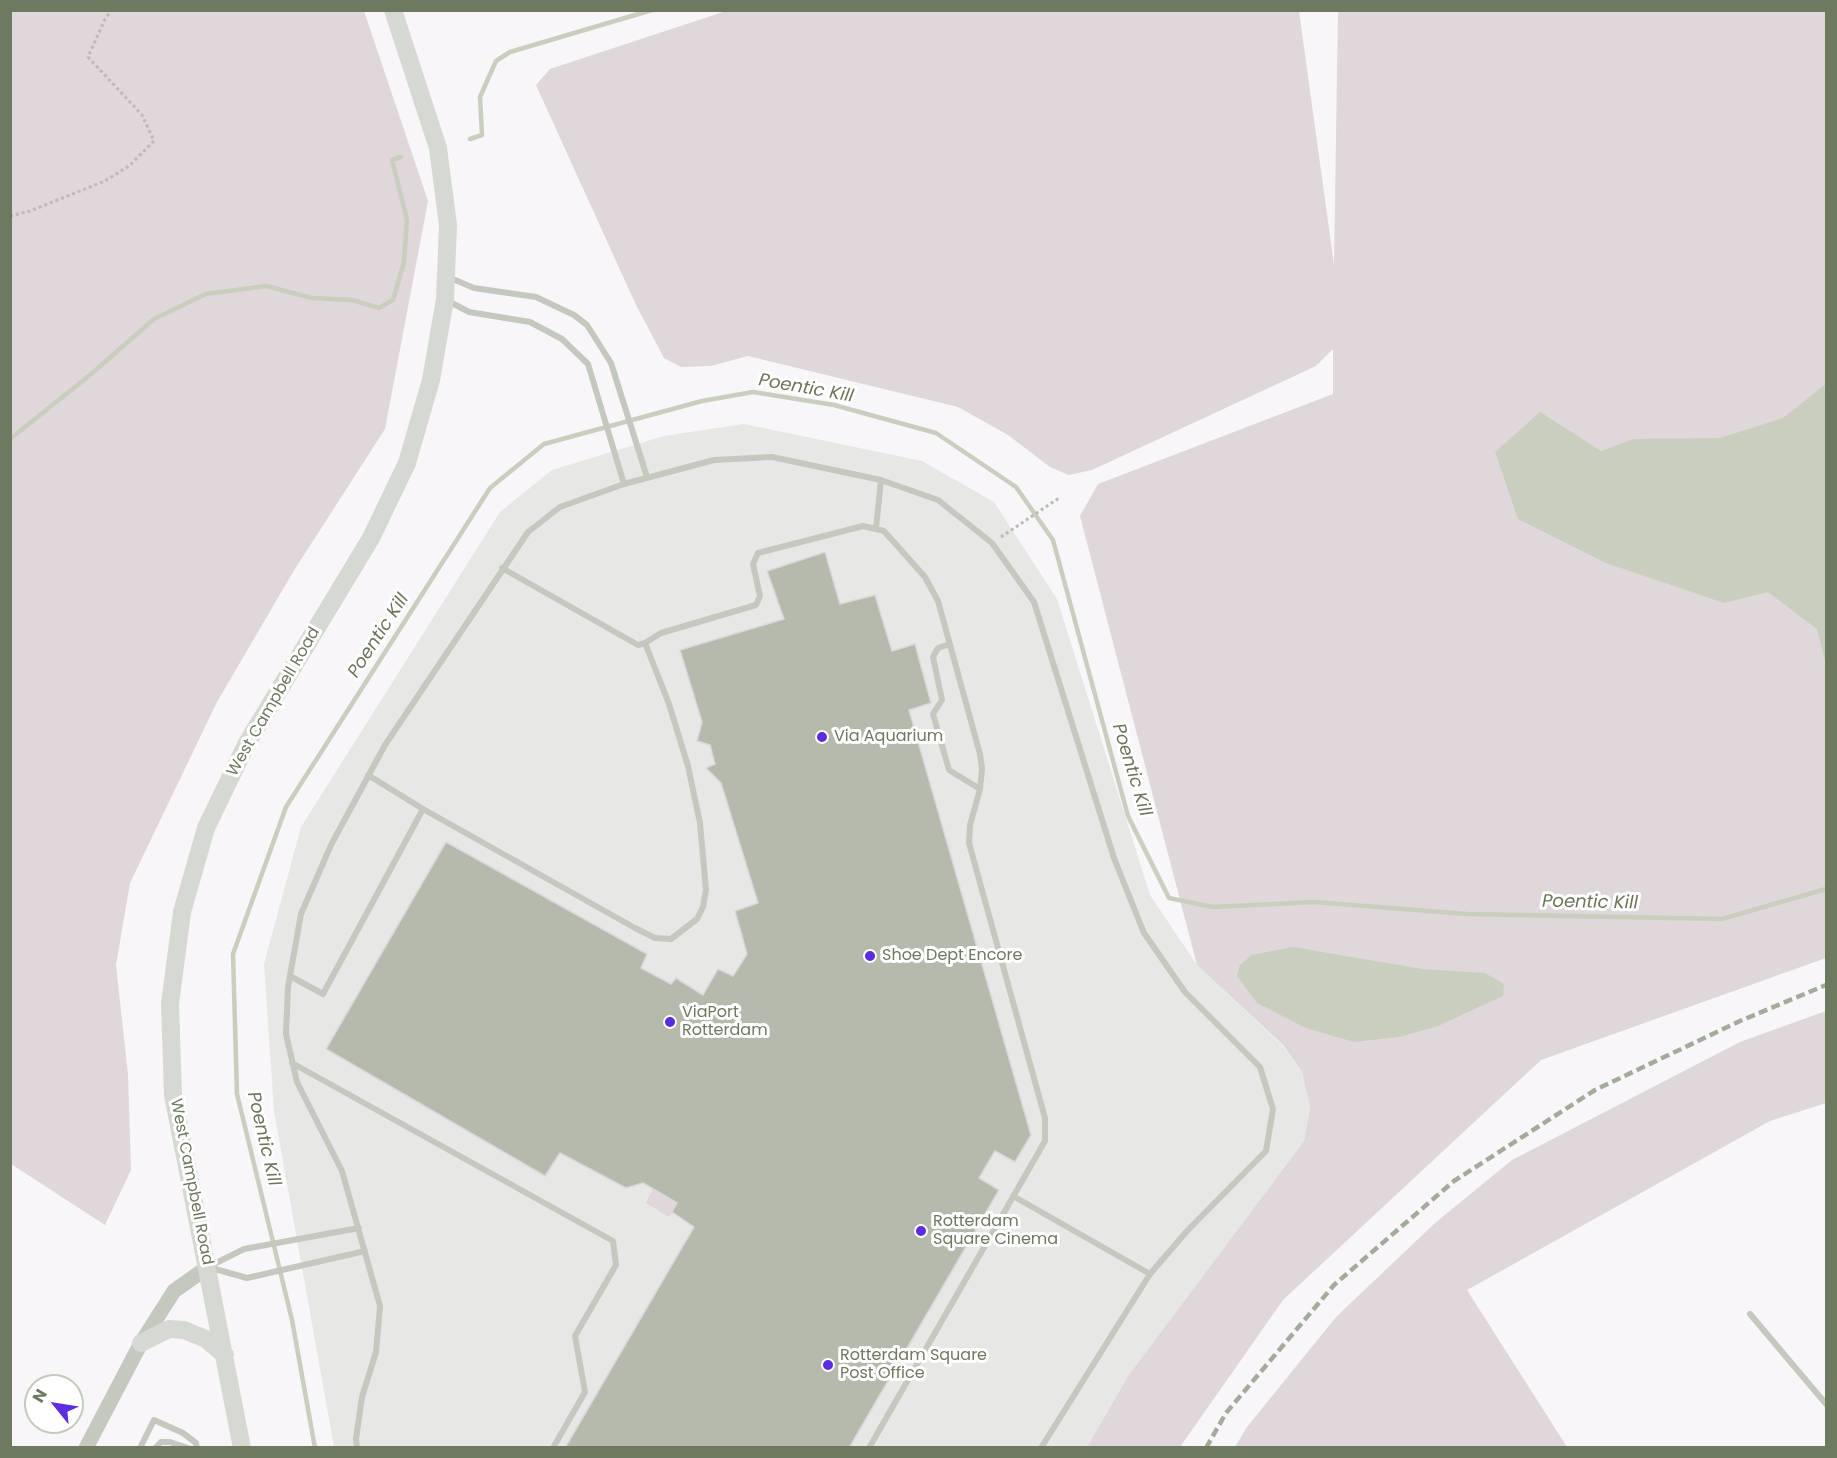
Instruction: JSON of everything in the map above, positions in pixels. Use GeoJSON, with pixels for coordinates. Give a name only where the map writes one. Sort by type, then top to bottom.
{"type":"FeatureCollection","features":[{"type":"Feature","properties":{"kind":"main road","name":"West Campbell Road"},"geometry":{"type":"LineString","coordinates":[[243,1448],[174,1095],[170,1004],[182,912],[206,828],[247,743],[371,538],[407,463],[431,380],[445,299],[448,225],[438,148],[393,10]]}},
{"type":"Feature","properties":{"kind":"main road"},"geometry":{"type":"LineString","coordinates":[[141,1344],[169,1329],[184,1330],[206,1339],[225,1355]]}},
{"type":"Feature","properties":{"kind":"street"},"geometry":{"type":"LineString","coordinates":[[86,1448],[141,1344],[174,1291],[208,1267]]}},
{"type":"Feature","properties":{"kind":"lane"},"geometry":{"type":"LineString","coordinates":[[446,276],[474,288],[536,297],[573,315],[586,325],[601,344],[611,363],[647,477]]}},
{"type":"Feature","properties":{"kind":"lane"},"geometry":{"type":"LineString","coordinates":[[445,299],[469,312],[530,322],[562,339],[588,364],[624,484]]}},
{"type":"Feature","properties":{"kind":"lane"},"geometry":{"type":"LineString","coordinates":[[357,1448],[356,1439],[362,1396],[375,1352],[380,1305],[342,1171],[297,1083],[286,1034],[290,976],[301,914],[331,845],[368,775],[502,568],[528,532],[560,507],[624,484],[714,460],[772,457],[881,480],[938,500],[992,543],[1034,602],[1114,858],[1144,933],[1185,992],[1260,1067],[1273,1109],[1266,1151],[1187,1231],[1150,1274],[1041,1448]]}},
{"type":"Feature","properties":{"kind":"lane"},"geometry":{"type":"LineString","coordinates":[[876,528],[881,480]]}},
{"type":"Feature","properties":{"kind":"lane"},"geometry":{"type":"LineString","coordinates":[[502,568],[638,645],[645,644],[661,633],[756,605],[760,596],[753,564],[758,553],[863,526],[884,531],[925,577],[938,601],[980,754],[982,769],[980,789],[970,825],[969,843],[1045,1118],[1045,1140],[869,1448]]}},
{"type":"Feature","properties":{"kind":"lane"},"geometry":{"type":"LineString","coordinates":[[368,775],[423,809],[655,938],[671,939],[697,919],[703,906],[706,890],[700,823],[688,766],[669,704],[645,644]]}},
{"type":"Feature","properties":{"kind":"lane"},"geometry":{"type":"LineString","coordinates":[[950,644],[938,648],[933,657],[942,700],[933,714],[949,770],[980,789]]}},
{"type":"Feature","properties":{"kind":"lane"},"geometry":{"type":"LineString","coordinates":[[290,976],[323,994],[423,809]]}},
{"type":"Feature","properties":{"kind":"lane"},"geometry":{"type":"LineString","coordinates":[[292,1063],[613,1241],[616,1265],[575,1336],[585,1392],[553,1448]]}},
{"type":"Feature","properties":{"kind":"lane"},"geometry":{"type":"LineString","coordinates":[[1013,1196],[1150,1274]]}},
{"type":"Feature","properties":{"kind":"lane"},"geometry":{"type":"LineString","coordinates":[[208,1267],[244,1250],[359,1227]]}},
{"type":"Feature","properties":{"kind":"lane"},"geometry":{"type":"LineString","coordinates":[[208,1267],[248,1278],[365,1251]]}},
{"type":"Feature","properties":{"kind":"lane"},"geometry":{"type":"LineString","coordinates":[[1750,1314],[1827,1404]]}},
{"type":"Feature","properties":{"kind":"lane"},"geometry":{"type":"LineString","coordinates":[[140,1448],[154,1420],[183,1432],[196,1443],[197,1448]]}},
{"type":"Feature","properties":{"kind":"lane"},"geometry":{"type":"LineString","coordinates":[[155,1448],[161,1442],[170,1442],[188,1448]]}},
{"type":"Feature","properties":{"kind":"path"},"geometry":{"type":"LineString","coordinates":[[10,216],[30,211],[105,181],[129,166],[154,141],[142,115],[88,57],[105,19],[112,10]]}},
{"type":"Feature","properties":{"kind":"path"},"geometry":{"type":"LineString","coordinates":[[1006,534],[1059,498]]}},
{"type":"Feature","properties":{"kind":"shaded area"},"geometry":{"type":"Polygon","coordinates":[[[10,11],[364,11],[428,201],[385,429],[293,572],[217,702],[130,883],[116,965],[128,1075],[131,1170],[105,1225],[11,1164],[10,11]]]}},
{"type":"Feature","properties":{"kind":"shaded area"},"geometry":{"type":"Polygon","coordinates":[[[726,11],[1299,11],[1334,265],[1338,11],[1826,11],[1826,958],[1541,1060],[1283,1300],[1180,1447],[1087,1447],[1128,1376],[1304,1141],[1310,1107],[1302,1072],[1283,1045],[1197,965],[1080,516],[1098,484],[1333,394],[1333,349],[1316,366],[1092,470],[1069,475],[1050,467],[1008,435],[958,407],[748,356],[711,366],[681,367],[664,358],[636,305],[536,85],[550,69],[726,11]]]}},
{"type":"Feature","properties":{"kind":"shaded area"},"geometry":{"type":"Polygon","coordinates":[[[1826,384],[1826,664],[1817,629],[1768,592],[1724,603],[1606,563],[1518,519],[1495,452],[1540,412],[1601,451],[1633,439],[1720,438],[1783,418],[1826,384]]]}},
{"type":"Feature","properties":{"kind":"shaded area","name":"ViaPort Rotterdam"},"geometry":{"type":"Polygon","coordinates":[[[744,424],[922,461],[994,502],[1057,599],[1150,895],[1197,965],[1282,1045],[1302,1072],[1310,1107],[1304,1141],[1128,1376],[1087,1447],[334,1447],[274,1111],[264,964],[301,827],[500,512],[552,470],[664,436],[744,424]]]}},
{"type":"Feature","properties":{"kind":"shaded area"},"geometry":{"type":"Polygon","coordinates":[[[1293,947],[1422,969],[1485,973],[1504,984],[1503,996],[1438,1026],[1399,1037],[1354,1042],[1306,1028],[1257,1003],[1237,976],[1240,965],[1252,955],[1293,947]]]}},
{"type":"Feature","properties":{"kind":"shaded area"},"geometry":{"type":"Polygon","coordinates":[[[1826,1011],[1826,1103],[1770,1121],[1467,1290],[1567,1447],[1235,1447],[1247,1427],[1336,1317],[1435,1223],[1512,1160],[1740,1042],[1826,1011]]]}},
{"type":"Feature","properties":{"kind":"shaded area"},"geometry":{"type":"Polygon","coordinates":[[[653,1189],[662,1194],[664,1191],[679,1199],[669,1217],[646,1203],[653,1189]]]}},
{"type":"Feature","properties":{"kind":"building","name":"ViaPort Rotterdam"},"geometry":{"type":"Polygon","coordinates":[[[825,552],[840,604],[875,595],[892,651],[915,644],[931,703],[909,710],[1031,1135],[1015,1162],[995,1151],[979,1178],[999,1190],[849,1448],[565,1448],[694,1227],[672,1212],[677,1203],[643,1183],[626,1188],[560,1153],[545,1176],[326,1049],[446,842],[647,954],[641,968],[671,984],[676,978],[703,995],[718,969],[733,976],[747,954],[735,911],[758,903],[721,783],[706,768],[715,764],[710,745],[697,741],[702,722],[680,650],[784,619],[767,571],[825,552]]]}},
{"type":"Feature","properties":{"kind":"waterway"},"geometry":{"type":"LineString","coordinates":[[470,139],[482,135],[480,97],[496,61],[510,52],[652,10]]}},
{"type":"Feature","properties":{"kind":"waterway"},"geometry":{"type":"LineString","coordinates":[[10,439],[90,375],[154,319],[206,294],[266,286],[312,298],[352,300],[379,308],[393,300],[404,262],[407,220],[392,160],[401,157]]}},
{"type":"Feature","properties":{"kind":"waterway","name":"Poentic Kill"},"geometry":{"type":"LineString","coordinates":[[315,1448],[292,1320],[237,1094],[233,954],[286,807],[490,488],[544,444],[702,401],[753,392],[834,405],[936,433],[1016,487],[1053,540],[1128,816],[1169,898],[1213,907],[1314,902],[1467,914],[1722,919],[1826,889]]}},
{"type":"Feature","properties":{"kind":"railway"},"geometry":{"type":"LineString","coordinates":[[1206,1448],[1226,1413],[1334,1285],[1454,1181],[1595,1090],[1740,1021],[1826,985]]}},
{"type":"Feature","properties":{"kind":"place","name":"Via Aquarium"},"geometry":{"type":"Point","coordinates":[822,737]}},
{"type":"Feature","properties":{"kind":"place","name":"Shoe Dept Encore"},"geometry":{"type":"Point","coordinates":[870,956]}},
{"type":"Feature","properties":{"kind":"place","name":"ViaPort Rotterdam"},"geometry":{"type":"Point","coordinates":[670,1022]}},
{"type":"Feature","properties":{"kind":"place","name":"Rotterdam Square Cinema"},"geometry":{"type":"Point","coordinates":[921,1231]}},
{"type":"Feature","properties":{"kind":"place","name":"Rotterdam Square Post Office"},"geometry":{"type":"Point","coordinates":[828,1365]}}]}
